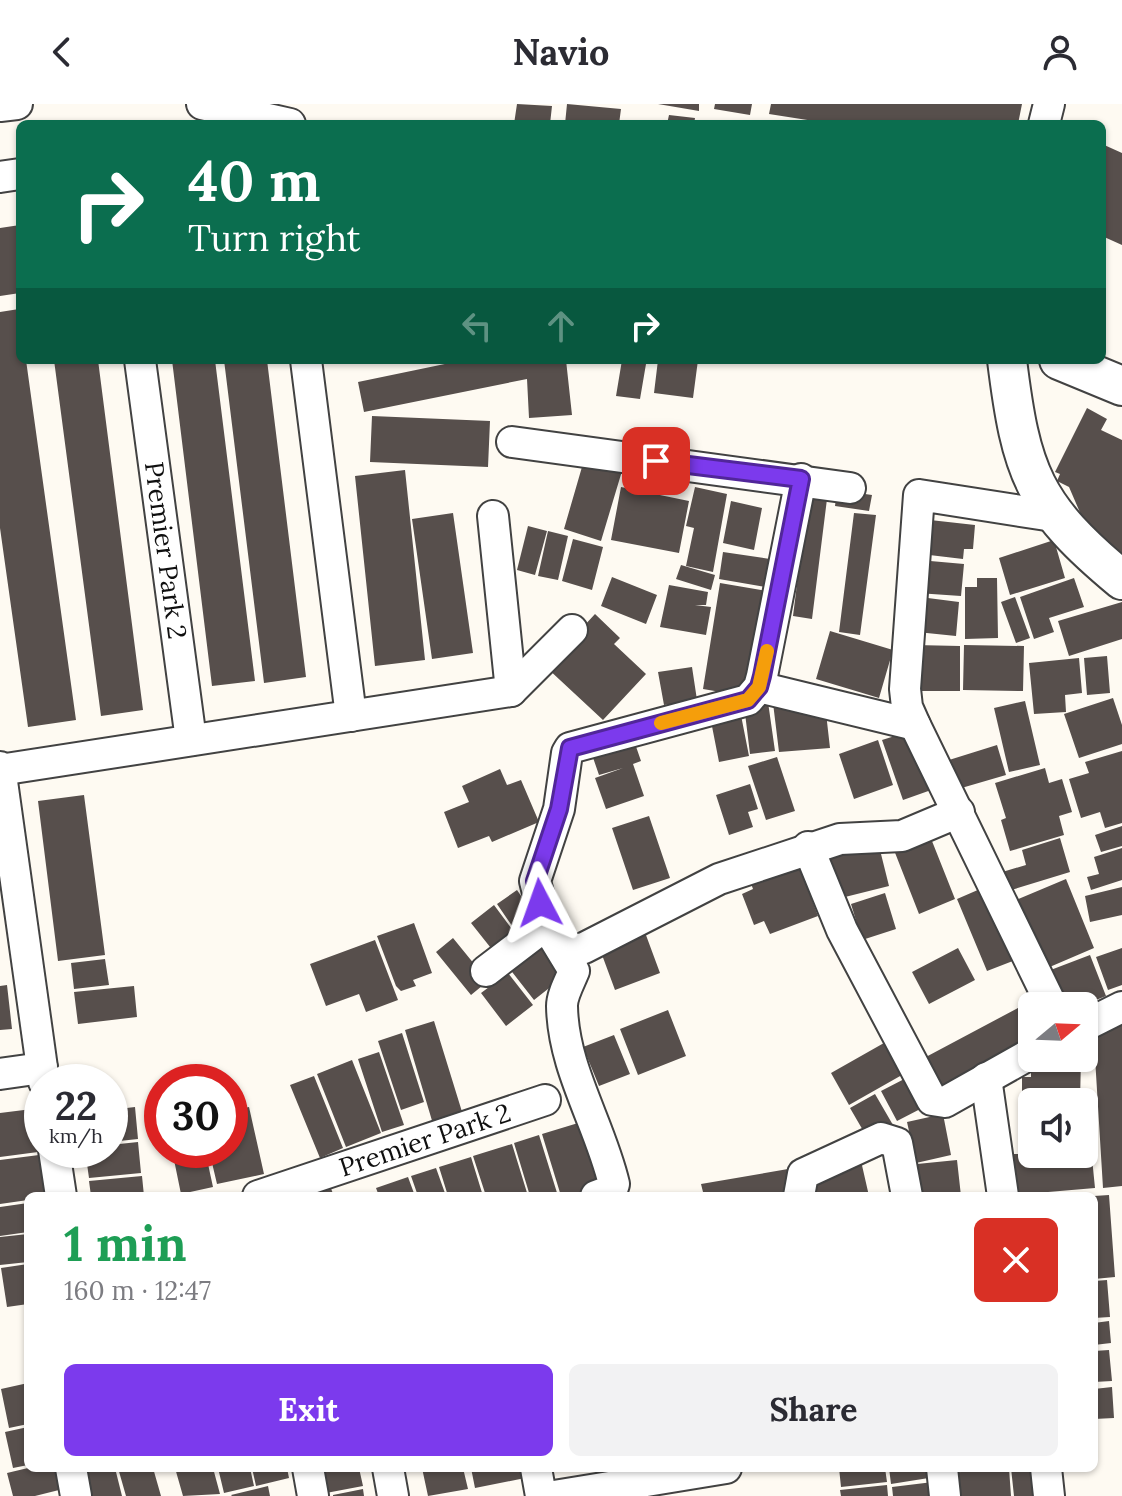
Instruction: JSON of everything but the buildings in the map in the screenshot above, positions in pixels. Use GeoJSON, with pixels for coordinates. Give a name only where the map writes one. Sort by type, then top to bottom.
{"type":"FeatureCollection","features":[{"type":"Feature","properties":{"kind":"street"},"geometry":{"type":"LineString","coordinates":[[0,106],[17,104]]}},
{"type":"Feature","properties":{"kind":"street"},"geometry":{"type":"LineString","coordinates":[[202,104],[236,107],[277,120]]}},
{"type":"Feature","properties":{"kind":"street","name":"Premier Park 2"},"geometry":{"type":"LineString","coordinates":[[141,364],[191,740]]}},
{"type":"Feature","properties":{"kind":"street"},"geometry":{"type":"LineString","coordinates":[[307,364],[351,716]]}},
{"type":"Feature","properties":{"kind":"street"},"geometry":{"type":"LineString","coordinates":[[1008,364],[1022,451],[1053,516],[1122,580]]}},
{"type":"Feature","properties":{"kind":"street"},"geometry":{"type":"LineString","coordinates":[[1069,364],[1122,386]]}},
{"type":"Feature","properties":{"kind":"street"},"geometry":{"type":"LineString","coordinates":[[512,442],[850,488]]}},
{"type":"Feature","properties":{"kind":"street"},"geometry":{"type":"LineString","coordinates":[[607,1192],[612,1190],[614,1184],[585,1106],[570,1051],[562,1003],[574,971],[553,936],[535,881],[559,809],[570,748],[748,700],[759,687],[801,479]]}},
{"type":"Feature","properties":{"kind":"street"},"geometry":{"type":"LineString","coordinates":[[1045,992],[915,725],[907,707],[905,689],[919,495],[1053,516]]}},
{"type":"Feature","properties":{"kind":"street"},"geometry":{"type":"LineString","coordinates":[[493,516],[511,691]]}},
{"type":"Feature","properties":{"kind":"street"},"geometry":{"type":"LineString","coordinates":[[41,1064],[0,769],[511,691],[572,630]]}},
{"type":"Feature","properties":{"kind":"street"},"geometry":{"type":"LineString","coordinates":[[759,687],[915,725]]}},
{"type":"Feature","properties":{"kind":"street"},"geometry":{"type":"LineString","coordinates":[[553,936],[575,950],[584,948],[719,879],[808,847],[840,839],[902,836],[959,812]]}},
{"type":"Feature","properties":{"kind":"street"},"geometry":{"type":"LineString","coordinates":[[808,847],[842,930],[932,1100],[945,1102],[1018,1061]]}},
{"type":"Feature","properties":{"kind":"street"},"geometry":{"type":"LineString","coordinates":[[486,971],[553,936]]}},
{"type":"Feature","properties":{"kind":"street"},"geometry":{"type":"LineString","coordinates":[[1098,1019],[1122,1007]]}},
{"type":"Feature","properties":{"kind":"street"},"geometry":{"type":"LineString","coordinates":[[0,1074],[24,1075]]}},
{"type":"Feature","properties":{"kind":"street"},"geometry":{"type":"LineString","coordinates":[[986,1078],[1002,1192]]}},
{"type":"Feature","properties":{"kind":"street","name":"Premier Park 2"},"geometry":{"type":"LineString","coordinates":[[270,1192],[545,1100]]}},
{"type":"Feature","properties":{"kind":"street"},"geometry":{"type":"LineString","coordinates":[[800,1192],[803,1174],[881,1138],[897,1143],[906,1192]]}},
{"type":"Feature","properties":{"kind":"street"},"geometry":{"type":"LineString","coordinates":[[57,1168],[60,1192]]}},
{"type":"Feature","properties":{"kind":"street"},"geometry":{"type":"LineString","coordinates":[[72,1472],[76,1496]]}},
{"type":"Feature","properties":{"kind":"street"},"geometry":{"type":"LineString","coordinates":[[309,1472],[313,1496]]}},
{"type":"Feature","properties":{"kind":"street"},"geometry":{"type":"LineString","coordinates":[[389,1472],[393,1496]]}},
{"type":"Feature","properties":{"kind":"street"},"geometry":{"type":"LineString","coordinates":[[537,1472],[541,1496]]}},
{"type":"Feature","properties":{"kind":"street"},"geometry":{"type":"LineString","coordinates":[[554,1496],[621,1490],[686,1472]]}},
{"type":"Feature","properties":{"kind":"street"},"geometry":{"type":"LineString","coordinates":[[942,1472],[945,1496]]}},
{"type":"Feature","properties":{"kind":"street"},"geometry":{"type":"LineString","coordinates":[[1046,1472],[1049,1496]]}},
{"type":"Feature","properties":{"kind":"slow traffic"},"geometry":{"type":"LineString","coordinates":[[661,723],[748,700],[759,687],[767,651]]}},
{"type":"Feature","properties":{"kind":"route"},"geometry":{"type":"LineString","coordinates":[[540,903],[535,881],[538,865],[559,809],[570,748],[748,700],[759,687],[762,676],[801,479],[656,461]]}}]}
